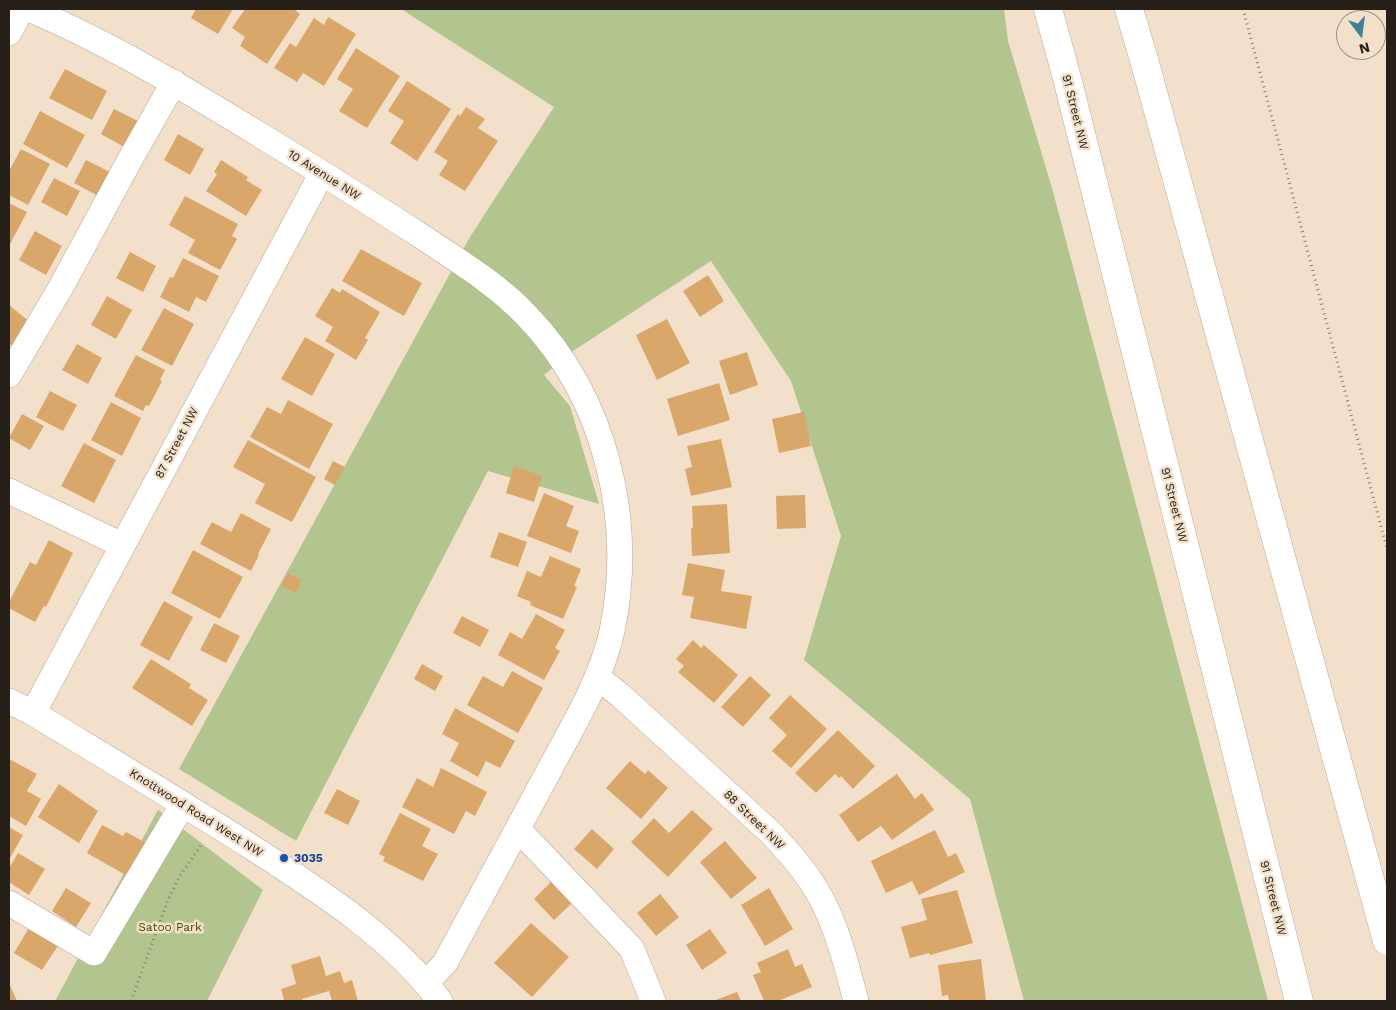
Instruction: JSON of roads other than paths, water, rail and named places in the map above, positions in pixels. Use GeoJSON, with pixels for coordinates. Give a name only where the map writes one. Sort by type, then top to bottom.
{"type":"FeatureCollection","features":[{"type":"Feature","properties":{"kind":"main road","name":"91 Street NW"},"geometry":{"type":"LineString","coordinates":[[1048,9],[1299,1001]]}},
{"type":"Feature","properties":{"kind":"main road"},"geometry":{"type":"LineString","coordinates":[[1129,9],[1387,941]]}},
{"type":"Feature","properties":{"kind":"street"},"geometry":{"type":"LineString","coordinates":[[9,33],[22,9]]}},
{"type":"Feature","properties":{"kind":"street","name":"10 Avenue NW"},"geometry":{"type":"LineString","coordinates":[[28,9],[67,25],[174,82],[322,173],[440,249],[504,294],[527,315],[545,336],[566,367],[594,418],[610,470],[618,523],[619,564],[617,600],[611,632],[597,677]]}},
{"type":"Feature","properties":{"kind":"street"},"geometry":{"type":"LineString","coordinates":[[9,375],[61,287],[174,82]]}},
{"type":"Feature","properties":{"kind":"street","name":"87 Street NW"},"geometry":{"type":"LineString","coordinates":[[33,713],[322,173]]}},
{"type":"Feature","properties":{"kind":"street"},"geometry":{"type":"LineString","coordinates":[[9,491],[122,545]]}},
{"type":"Feature","properties":{"kind":"street"},"geometry":{"type":"LineString","coordinates":[[433,992],[445,963],[585,703],[597,677]]}},
{"type":"Feature","properties":{"kind":"street","name":"88 Street NW"},"geometry":{"type":"LineString","coordinates":[[597,677],[628,701],[771,833],[794,858],[809,879],[834,925],[856,1001]]}},
{"type":"Feature","properties":{"kind":"street","name":"Knottwood Road West NW"},"geometry":{"type":"LineString","coordinates":[[9,701],[33,713],[183,804],[339,905],[380,938],[433,992]]}},
{"type":"Feature","properties":{"kind":"street"},"geometry":{"type":"LineString","coordinates":[[9,903],[94,953],[183,804]]}},
{"type":"Feature","properties":{"kind":"street"},"geometry":{"type":"LineString","coordinates":[[518,829],[632,948],[653,1001]]}},
{"type":"Feature","properties":{"kind":"place","name":"3035"},"geometry":{"type":"Point","coordinates":[284,858]}},
{"type":"Feature","properties":{"kind":"park label","name":"Satoo Park"},"geometry":{"type":"Point","coordinates":[170,927]}}]}
